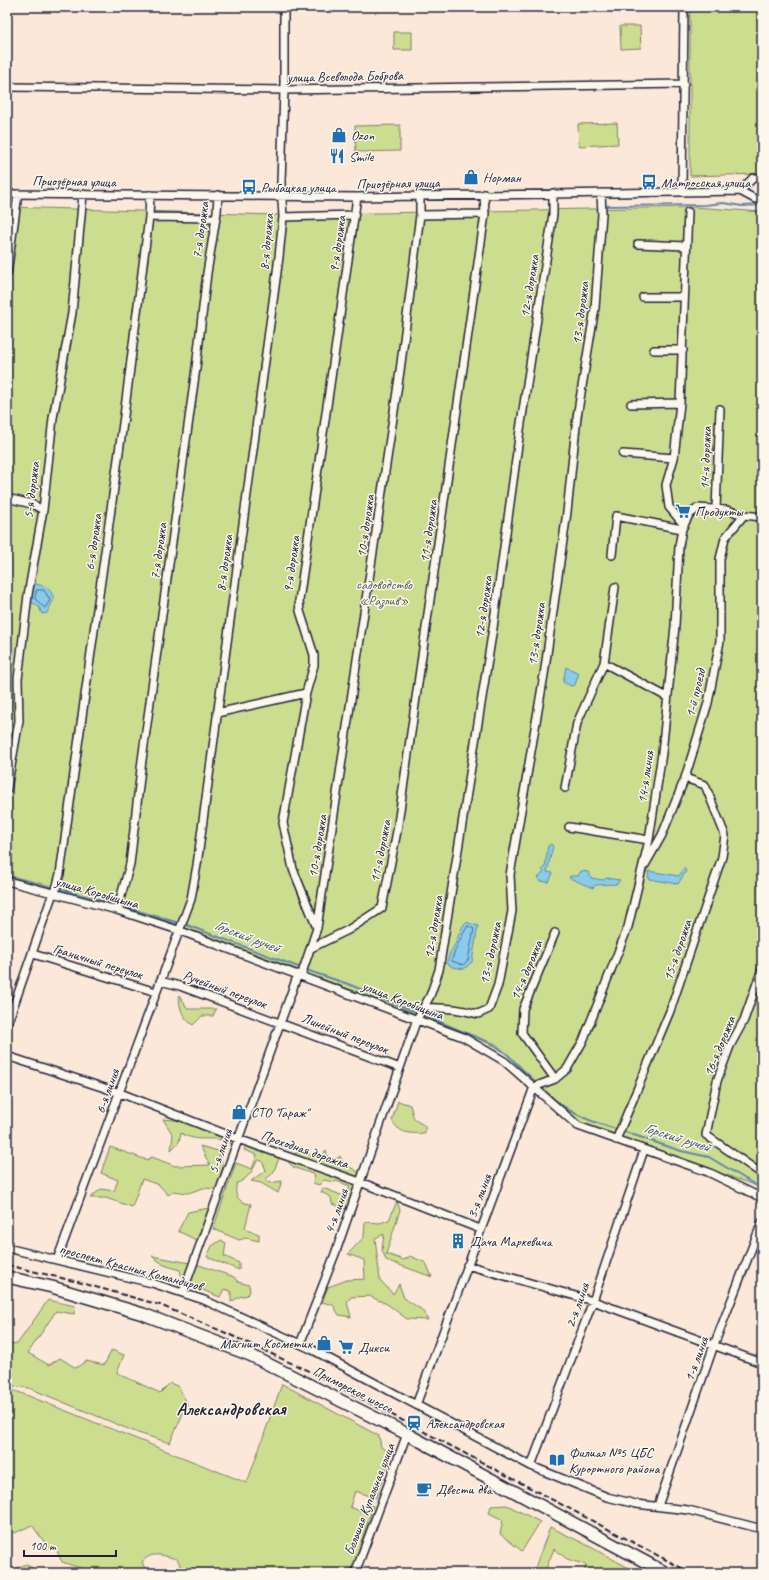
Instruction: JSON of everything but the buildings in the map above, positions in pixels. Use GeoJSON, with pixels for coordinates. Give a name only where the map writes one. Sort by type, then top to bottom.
{"type":"FeatureCollection","features":[{"type":"Feature","properties":{"kind":"highway","name":"Приморское шоссе"},"geometry":{"type":"LineString","coordinates":[[7,1276],[111,1304],[217,1341],[285,1371],[653,1573]]}},
{"type":"Feature","properties":{"kind":"highway","name":"Приморское шоссе"},"geometry":{"type":"LineString","coordinates":[[7,1283],[51,1293],[103,1308],[214,1347],[283,1377],[406,1437],[666,1573]]}},
{"type":"Feature","properties":{"kind":"street"},"geometry":{"type":"LineString","coordinates":[[282,196],[284,7]]}},
{"type":"Feature","properties":{"kind":"street"},"geometry":{"type":"LineString","coordinates":[[682,192],[684,7]]}},
{"type":"Feature","properties":{"kind":"street","name":"улица Всеволода Боброва"},"geometry":{"type":"LineString","coordinates":[[7,87],[284,90],[684,84]]}},
{"type":"Feature","properties":{"kind":"street"},"geometry":{"type":"LineString","coordinates":[[762,178],[753,178],[740,190],[755,199],[762,198]]}},
{"type":"Feature","properties":{"kind":"street","name":"Приозёрная улица"},"geometry":{"type":"LineString","coordinates":[[7,194],[357,196],[740,190]]}},
{"type":"Feature","properties":{"kind":"street","name":"12-я дорожка"},"geometry":{"type":"LineString","coordinates":[[417,1019],[424,1008],[439,970],[462,814],[492,636],[520,430],[553,214],[553,193]]}},
{"type":"Feature","properties":{"kind":"street","name":"13-я дорожка"},"geometry":{"type":"LineString","coordinates":[[424,1008],[442,1007],[462,1009],[478,1014],[489,1009],[498,985],[512,911],[510,875],[544,675],[567,512],[577,417],[595,308],[602,207],[601,193]]}},
{"type":"Feature","properties":{"kind":"street"},"geometry":{"type":"LineString","coordinates":[[7,274],[18,194]]}},
{"type":"Feature","properties":{"kind":"street","name":"5-я дорожка"},"geometry":{"type":"LineString","coordinates":[[7,789],[19,720],[18,679],[27,602],[43,510],[53,418],[72,314],[83,194]]}},
{"type":"Feature","properties":{"kind":"street","name":"11-я дорожка"},"geometry":{"type":"LineString","coordinates":[[311,948],[348,930],[382,908],[397,832],[485,214],[484,194]]}},
{"type":"Feature","properties":{"kind":"street","name":"6-я дорожка"},"geometry":{"type":"LineString","coordinates":[[7,1025],[60,874],[124,416],[149,217],[150,195]]}},
{"type":"Feature","properties":{"kind":"street","name":"10-я дорожка"},"geometry":{"type":"LineString","coordinates":[[300,975],[317,928],[399,379],[420,215],[420,195]]}},
{"type":"Feature","properties":{"kind":"street","name":"7-я дорожка"},"geometry":{"type":"LineString","coordinates":[[116,910],[130,864],[142,760],[194,390],[218,196]]}},
{"type":"Feature","properties":{"kind":"street","name":"8-я дорожка"},"geometry":{"type":"LineString","coordinates":[[178,930],[190,899],[197,865],[279,257],[283,217],[282,196]]}},
{"type":"Feature","properties":{"kind":"street","name":"9-я дорожка"},"geometry":{"type":"LineString","coordinates":[[317,928],[293,869],[283,823],[306,693],[314,664],[314,654],[300,611],[299,601],[357,196]]}},
{"type":"Feature","properties":{"kind":"street"},"geometry":{"type":"LineString","coordinates":[[683,527],[669,507],[666,485],[674,458],[680,403],[683,350],[683,297],[688,212]]}},
{"type":"Feature","properties":{"kind":"street"},"geometry":{"type":"LineString","coordinates":[[420,215],[485,214]]}},
{"type":"Feature","properties":{"kind":"street"},"geometry":{"type":"LineString","coordinates":[[283,217],[354,215]]}},
{"type":"Feature","properties":{"kind":"street"},"geometry":{"type":"LineString","coordinates":[[149,217],[215,218]]}},
{"type":"Feature","properties":{"kind":"street"},"geometry":{"type":"LineString","coordinates":[[638,244],[686,246]]}},
{"type":"Feature","properties":{"kind":"street"},"geometry":{"type":"LineString","coordinates":[[642,297],[683,297]]}},
{"type":"Feature","properties":{"kind":"street"},"geometry":{"type":"LineString","coordinates":[[654,350],[683,350]]}},
{"type":"Feature","properties":{"kind":"street"},"geometry":{"type":"LineString","coordinates":[[631,404],[680,403]]}},
{"type":"Feature","properties":{"kind":"street","name":"14-я дорожка"},"geometry":{"type":"LineString","coordinates":[[716,508],[720,409]]}},
{"type":"Feature","properties":{"kind":"street"},"geometry":{"type":"LineString","coordinates":[[623,454],[674,458]]}},
{"type":"Feature","properties":{"kind":"street"},"geometry":{"type":"LineString","coordinates":[[7,498],[32,504],[43,510]]}},
{"type":"Feature","properties":{"kind":"street","name":"14-я линия"},"geometry":{"type":"LineString","coordinates":[[534,1087],[555,1079],[567,1069],[582,1041],[603,993],[628,927],[649,840],[662,753],[675,626],[679,546],[683,527],[689,514],[698,508],[716,508],[744,515],[762,517]]}},
{"type":"Feature","properties":{"kind":"street","name":"1-й проезд"},"geometry":{"type":"LineString","coordinates":[[641,872],[662,835],[685,778],[708,703],[720,641],[720,559],[725,538],[744,515]]}},
{"type":"Feature","properties":{"kind":"street"},"geometry":{"type":"LineString","coordinates":[[612,555],[616,516],[683,527]]}},
{"type":"Feature","properties":{"kind":"street"},"geometry":{"type":"LineString","coordinates":[[565,788],[577,723],[604,663],[615,587]]}},
{"type":"Feature","properties":{"kind":"street"},"geometry":{"type":"LineString","coordinates":[[604,663],[667,697]]}},
{"type":"Feature","properties":{"kind":"street"},"geometry":{"type":"LineString","coordinates":[[217,713],[306,693]]}},
{"type":"Feature","properties":{"kind":"street","name":"15-я дорожка"},"geometry":{"type":"LineString","coordinates":[[616,1140],[670,1011],[722,857],[725,835],[705,785],[685,778]]}},
{"type":"Feature","properties":{"kind":"street"},"geometry":{"type":"LineString","coordinates":[[569,827],[649,840]]}},
{"type":"Feature","properties":{"kind":"street","name":"улица Коробицына"},"geometry":{"type":"LineString","coordinates":[[7,881],[116,910],[178,930],[463,1037],[504,1061],[578,1126],[708,1172],[762,1198]]}},
{"type":"Feature","properties":{"kind":"street","name":"6-я линия"},"geometry":{"type":"LineString","coordinates":[[57,1260],[120,1093],[178,930]]}},
{"type":"Feature","properties":{"kind":"street","name":"14-я дорожка"},"geometry":{"type":"LineString","coordinates":[[555,933],[523,1009],[522,1033],[555,1079]]}},
{"type":"Feature","properties":{"kind":"street","name":"Граничный переулок"},"geometry":{"type":"LineString","coordinates":[[32,954],[156,992]]}},
{"type":"Feature","properties":{"kind":"street","name":"16-я дорожка"},"geometry":{"type":"LineString","coordinates":[[762,969],[744,1020],[730,1046],[717,1081],[706,1135],[762,1174]]}},
{"type":"Feature","properties":{"kind":"street","name":"5-я линия"},"geometry":{"type":"LineString","coordinates":[[183,1292],[280,1023],[300,975]]}},
{"type":"Feature","properties":{"kind":"street","name":"Ручейный переулок"},"geometry":{"type":"LineString","coordinates":[[160,981],[180,986],[280,1023]]}},
{"type":"Feature","properties":{"kind":"street","name":"4-я линия"},"geometry":{"type":"LineString","coordinates":[[300,1344],[360,1182],[417,1019]]}},
{"type":"Feature","properties":{"kind":"street","name":"Линейный переулок"},"geometry":{"type":"LineString","coordinates":[[280,1023],[400,1068]]}},
{"type":"Feature","properties":{"kind":"street","name":"Проходная дорожка"},"geometry":{"type":"LineString","coordinates":[[7,1056],[120,1093],[238,1139],[360,1182],[480,1229]]}},
{"type":"Feature","properties":{"kind":"street","name":"3-я линия"},"geometry":{"type":"LineString","coordinates":[[416,1405],[480,1229],[534,1087]]}},
{"type":"Feature","properties":{"kind":"street","name":"2-я линия"},"geometry":{"type":"LineString","coordinates":[[531,1466],[593,1301],[644,1150]]}},
{"type":"Feature","properties":{"kind":"street","name":"1-я линия"},"geometry":{"type":"LineString","coordinates":[[658,1506],[714,1345],[762,1222]]}},
{"type":"Feature","properties":{"kind":"street","name":"проспект Красных Командиров"},"geometry":{"type":"LineString","coordinates":[[7,1248],[183,1292],[300,1344],[531,1466],[607,1497],[630,1503],[688,1510],[762,1529]]}},
{"type":"Feature","properties":{"kind":"street"},"geometry":{"type":"LineString","coordinates":[[467,1265],[593,1301],[762,1363]]}},
{"type":"Feature","properties":{"kind":"street","name":"Большая Купальная улица"},"geometry":{"type":"LineString","coordinates":[[355,1573],[406,1437]]}},
{"type":"Feature","properties":{"kind":"green space"},"geometry":{"type":"Polygon","coordinates":[[[690,7],[762,7],[762,174],[690,176],[690,7]]]}},
{"type":"Feature","properties":{"kind":"green space"},"geometry":{"type":"Polygon","coordinates":[[[620,26],[640,26],[641,48],[621,49],[620,26]]]}},
{"type":"Feature","properties":{"kind":"green space"},"geometry":{"type":"Polygon","coordinates":[[[394,32],[412,32],[412,50],[394,50],[394,32]]]}},
{"type":"Feature","properties":{"kind":"green space"},"geometry":{"type":"Polygon","coordinates":[[[617,123],[618,144],[579,146],[578,124],[617,123]]]}},
{"type":"Feature","properties":{"kind":"green space"},"geometry":{"type":"Polygon","coordinates":[[[400,125],[400,151],[356,152],[355,126],[400,125]]]}},
{"type":"Feature","properties":{"kind":"green space","name":"садоводство «Разлив»"},"geometry":{"type":"Polygon","coordinates":[[[7,207],[274,215],[694,207],[762,212],[762,1188],[580,1122],[496,1044],[175,924],[55,887],[7,875],[7,207]]]}},
{"type":"Feature","properties":{"kind":"green space"},"geometry":{"type":"Polygon","coordinates":[[[179,995],[188,1009],[216,1009],[213,1016],[202,1016],[193,1025],[186,1019],[182,1012],[179,995]]]}},
{"type":"Feature","properties":{"kind":"green space"},"geometry":{"type":"Polygon","coordinates":[[[398,1101],[410,1105],[414,1119],[425,1126],[425,1133],[402,1131],[395,1125],[392,1120],[398,1101]]]}},
{"type":"Feature","properties":{"kind":"green space"},"geometry":{"type":"Polygon","coordinates":[[[163,1119],[185,1121],[233,1140],[232,1144],[219,1139],[194,1138],[181,1133],[179,1142],[171,1150],[173,1135],[163,1119]]]}},
{"type":"Feature","properties":{"kind":"green space"},"geometry":{"type":"Polygon","coordinates":[[[247,1144],[280,1156],[273,1173],[266,1179],[270,1183],[282,1181],[278,1193],[261,1183],[251,1181],[266,1170],[262,1161],[258,1160],[247,1177],[241,1182],[237,1183],[236,1192],[238,1198],[243,1202],[251,1204],[245,1228],[259,1234],[259,1241],[246,1238],[239,1240],[213,1229],[236,1163],[252,1169],[257,1155],[244,1150],[247,1144]]]}},
{"type":"Feature","properties":{"kind":"green space"},"geometry":{"type":"Polygon","coordinates":[[[200,1146],[218,1151],[223,1167],[216,1189],[203,1188],[188,1193],[174,1191],[168,1195],[159,1185],[142,1179],[132,1207],[106,1198],[90,1198],[101,1189],[114,1191],[118,1180],[101,1173],[110,1147],[147,1160],[152,1157],[175,1166],[210,1165],[200,1146]]]}},
{"type":"Feature","properties":{"kind":"green space"},"geometry":{"type":"Polygon","coordinates":[[[326,1150],[328,1159],[335,1160],[340,1156],[343,1163],[360,1173],[357,1178],[292,1155],[300,1151],[321,1158],[326,1150]]]}},
{"type":"Feature","properties":{"kind":"green space"},"geometry":{"type":"Polygon","coordinates":[[[290,1160],[356,1182],[346,1209],[332,1204],[331,1197],[321,1192],[323,1188],[346,1197],[350,1186],[336,1181],[324,1180],[319,1185],[313,1183],[315,1175],[293,1167],[289,1163],[290,1160]]]}},
{"type":"Feature","properties":{"kind":"green space"},"geometry":{"type":"Polygon","coordinates":[[[397,1201],[400,1210],[386,1254],[404,1260],[410,1256],[426,1263],[432,1277],[386,1260],[382,1250],[384,1234],[375,1238],[380,1280],[393,1294],[399,1284],[404,1298],[422,1310],[428,1320],[407,1319],[387,1304],[369,1296],[351,1297],[347,1302],[351,1317],[339,1315],[333,1305],[322,1302],[328,1287],[347,1280],[365,1279],[364,1260],[348,1254],[364,1237],[365,1222],[380,1223],[389,1220],[397,1201]]]}},
{"type":"Feature","properties":{"kind":"green space"},"geometry":{"type":"Polygon","coordinates":[[[209,1208],[198,1241],[178,1231],[188,1212],[209,1208]]]}},
{"type":"Feature","properties":{"kind":"green space"},"geometry":{"type":"Polygon","coordinates":[[[221,1240],[226,1243],[224,1256],[239,1263],[239,1270],[207,1257],[212,1246],[221,1240]]]}},
{"type":"Feature","properties":{"kind":"green space"},"geometry":{"type":"Polygon","coordinates":[[[152,1256],[190,1263],[183,1282],[180,1270],[164,1265],[152,1256]]]}},
{"type":"Feature","properties":{"kind":"green space"},"geometry":{"type":"Polygon","coordinates":[[[196,1264],[234,1277],[238,1282],[249,1285],[250,1292],[247,1295],[239,1297],[231,1302],[231,1291],[224,1289],[220,1297],[190,1285],[196,1264]]]}},
{"type":"Feature","properties":{"kind":"green space"},"geometry":{"type":"Polygon","coordinates":[[[48,1300],[75,1306],[74,1314],[56,1311],[28,1353],[49,1365],[60,1358],[76,1368],[86,1361],[104,1365],[112,1350],[124,1355],[117,1373],[160,1393],[170,1383],[179,1387],[187,1404],[170,1443],[138,1433],[29,1388],[7,1385],[7,1345],[18,1343],[48,1300]]]}},
{"type":"Feature","properties":{"kind":"green space"},"geometry":{"type":"Polygon","coordinates":[[[282,1384],[379,1436],[381,1447],[391,1454],[376,1498],[355,1491],[350,1507],[360,1511],[368,1504],[373,1506],[351,1573],[313,1573],[308,1571],[308,1573],[187,1573],[180,1570],[180,1564],[177,1559],[162,1555],[154,1555],[146,1558],[142,1562],[147,1573],[96,1573],[62,1562],[57,1551],[48,1547],[32,1525],[15,1533],[7,1529],[11,1518],[7,1513],[7,1390],[16,1391],[247,1483],[282,1384]]]}},
{"type":"Feature","properties":{"kind":"green space"},"geometry":{"type":"Polygon","coordinates":[[[507,1505],[540,1522],[522,1551],[500,1534],[503,1520],[489,1513],[491,1506],[507,1505]]]}},
{"type":"Feature","properties":{"kind":"green space"},"geometry":{"type":"Polygon","coordinates":[[[550,1527],[638,1573],[584,1573],[586,1565],[567,1559],[554,1549],[544,1573],[533,1573],[550,1527]]]}},
{"type":"Feature","properties":{"kind":"green space"},"geometry":{"type":"Polygon","coordinates":[[[26,1564],[39,1573],[7,1573],[7,1567],[15,1569],[26,1564]]]}},
{"type":"Feature","properties":{"kind":"water"},"geometry":{"type":"Polygon","coordinates":[[[34,583],[49,589],[52,594],[54,599],[47,613],[42,614],[39,607],[30,601],[34,583]]]}},
{"type":"Feature","properties":{"kind":"water"},"geometry":{"type":"Polygon","coordinates":[[[566,667],[579,673],[575,685],[571,686],[563,682],[566,667]]]}},
{"type":"Feature","properties":{"kind":"water"},"geometry":{"type":"Polygon","coordinates":[[[551,844],[553,846],[547,872],[553,873],[549,882],[539,881],[538,878],[544,872],[542,869],[545,867],[548,846],[551,844]]]}},
{"type":"Feature","properties":{"kind":"water"},"geometry":{"type":"Polygon","coordinates":[[[684,868],[686,871],[678,884],[649,879],[648,871],[679,876],[684,868]]]}},
{"type":"Feature","properties":{"kind":"water"},"geometry":{"type":"Polygon","coordinates":[[[581,871],[588,872],[591,878],[620,880],[617,884],[596,885],[593,888],[569,878],[570,876],[578,876],[581,871]]]}},
{"type":"Feature","properties":{"kind":"water"},"geometry":{"type":"Polygon","coordinates":[[[466,922],[478,926],[472,962],[464,969],[452,967],[447,963],[448,959],[466,922]]]}},
{"type":"Feature","properties":{"kind":"waterway"},"geometry":{"type":"LineString","coordinates":[[604,206],[705,205],[723,203],[742,206],[762,205]]}},
{"type":"Feature","properties":{"kind":"waterway","name":"Горский ручей"},"geometry":{"type":"LineString","coordinates":[[7,876],[53,888]]}},
{"type":"Feature","properties":{"kind":"waterway","name":"Горский ручей"},"geometry":{"type":"LineString","coordinates":[[59,889],[116,904]]}},
{"type":"Feature","properties":{"kind":"waterway","name":"Горский ручей"},"geometry":{"type":"LineString","coordinates":[[121,906],[179,923]]}},
{"type":"Feature","properties":{"kind":"waterway","name":"Горский ручей"},"geometry":{"type":"LineString","coordinates":[[184,924],[301,968]]}},
{"type":"Feature","properties":{"kind":"waterway","name":"Горский ручей"},"geometry":{"type":"LineString","coordinates":[[306,970],[348,984],[418,1013]]}},
{"type":"Feature","properties":{"kind":"waterway","name":"Горский ручей"},"geometry":{"type":"LineString","coordinates":[[424,1015],[494,1045],[507,1054],[537,1084]]}},
{"type":"Feature","properties":{"kind":"waterway","name":"Горский ручей"},"geometry":{"type":"LineString","coordinates":[[541,1089],[559,1104],[576,1114],[616,1129]]}},
{"type":"Feature","properties":{"kind":"waterway","name":"Горский ручей"},"geometry":{"type":"LineString","coordinates":[[625,1132],[681,1151],[709,1157],[762,1189]]}},
{"type":"Feature","properties":{"kind":"railway"},"geometry":{"type":"LineString","coordinates":[[7,1265],[78,1282],[160,1305],[226,1333],[313,1373],[691,1573]]}},
{"type":"Feature","properties":{"kind":"place","name":"Ozon"},"geometry":{"type":"Point","coordinates":[339,135]}},
{"type":"Feature","properties":{"kind":"place","name":"Smile"},"geometry":{"type":"Point","coordinates":[337,156]}},
{"type":"Feature","properties":{"kind":"place","name":"Норман"},"geometry":{"type":"Point","coordinates":[471,177]}},
{"type":"Feature","properties":{"kind":"place","name":"Матросская улица"},"geometry":{"type":"Point","coordinates":[649,182]}},
{"type":"Feature","properties":{"kind":"place","name":"Рыбацкая улица"},"geometry":{"type":"Point","coordinates":[249,187]}},
{"type":"Feature","properties":{"kind":"place","name":"Продукты"},"geometry":{"type":"Point","coordinates":[683,511]}},
{"type":"Feature","properties":{"kind":"place","name":"СТО \"Гараж\""},"geometry":{"type":"Point","coordinates":[239,1112]}},
{"type":"Feature","properties":{"kind":"place","name":"Дача Маркевича"},"geometry":{"type":"Point","coordinates":[458,1241]}},
{"type":"Feature","properties":{"kind":"place","name":"Магнит Косметик"},"geometry":{"type":"Point","coordinates":[324,1343]}},
{"type":"Feature","properties":{"kind":"place","name":"Дикси"},"geometry":{"type":"Point","coordinates":[346,1347]}},
{"type":"Feature","properties":{"kind":"place","name":"Александровская"},"geometry":{"type":"Point","coordinates":[414,1423]}},
{"type":"Feature","properties":{"kind":"place","name":"Филиал №5 ЦБС Курортного района"},"geometry":{"type":"Point","coordinates":[557,1460]}},
{"type":"Feature","properties":{"kind":"place","name":"Двести два"},"geometry":{"type":"Point","coordinates":[424,1489]}},
{"type":"Feature","properties":{"kind":"district","name":"Александровская"},"geometry":{"type":"Point","coordinates":[231,1409]}}]}
